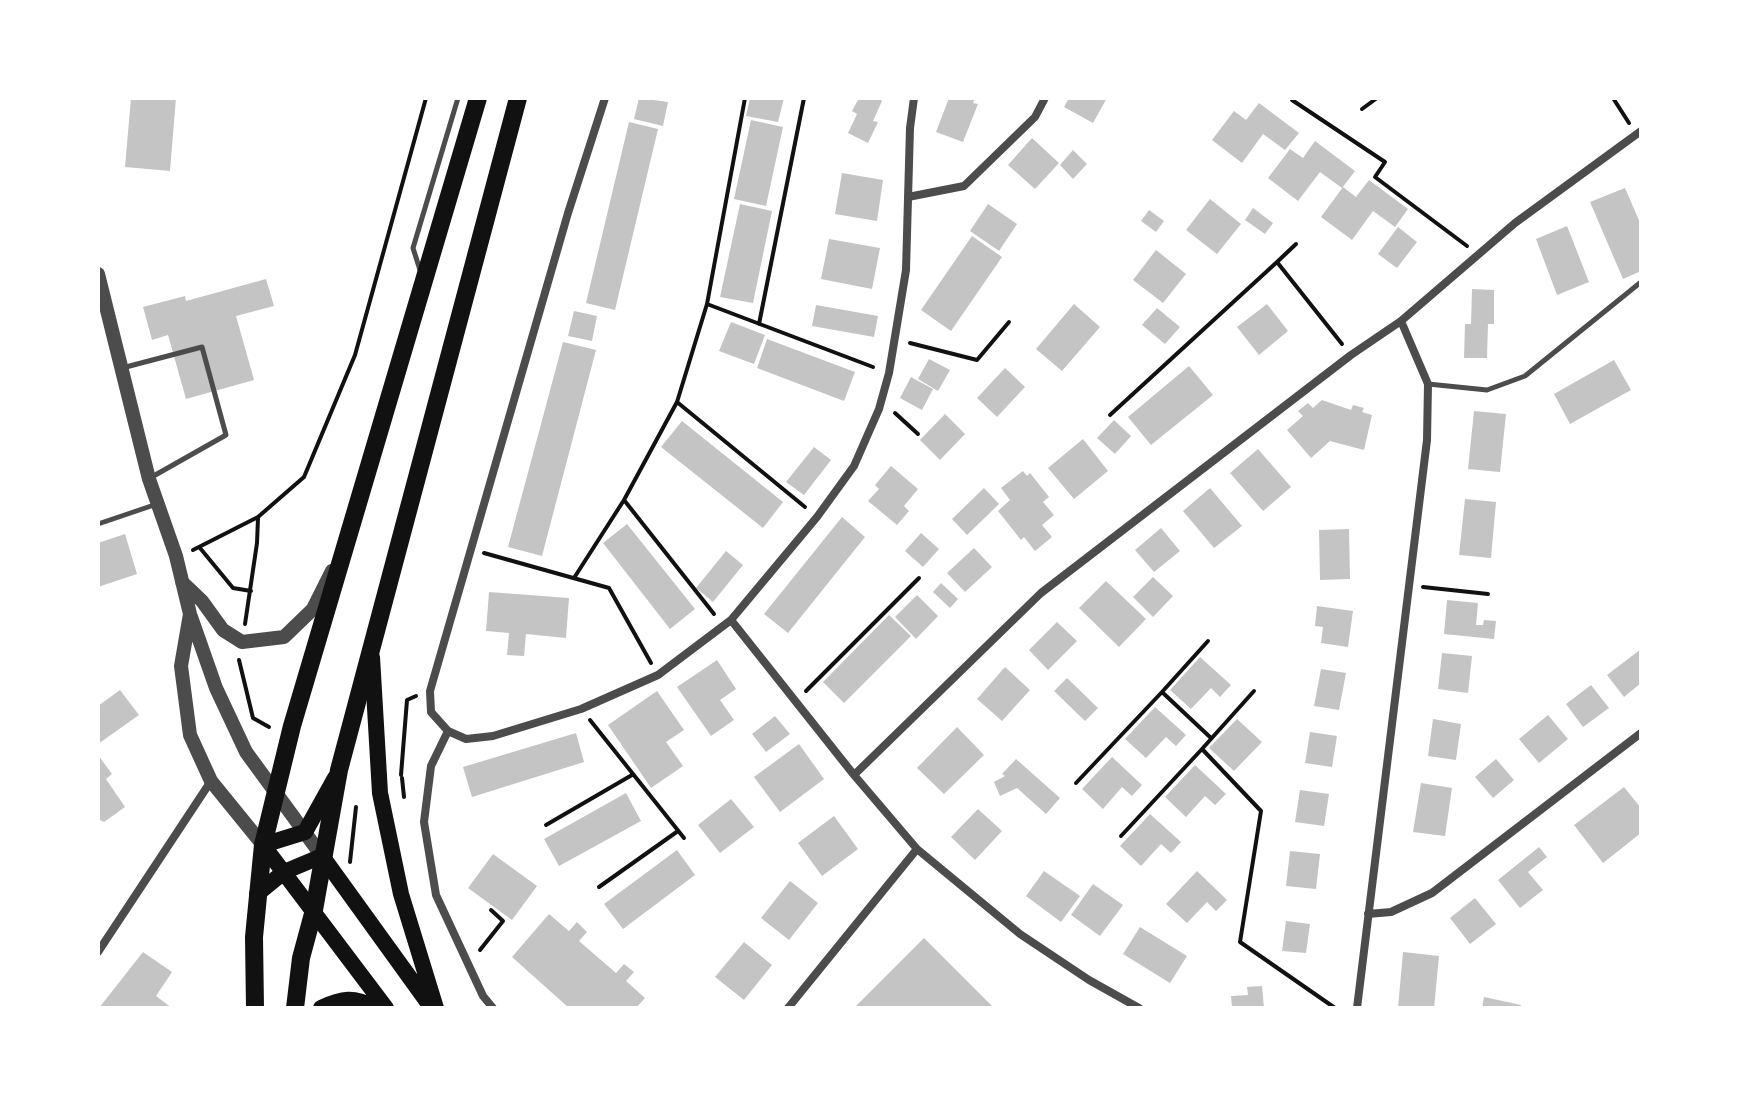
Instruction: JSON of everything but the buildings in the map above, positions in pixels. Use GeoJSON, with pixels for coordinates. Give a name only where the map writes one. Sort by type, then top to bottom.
{"type":"FeatureCollection","features":[{"type":"Feature","properties":{"kind":"main road"},"geometry":{"type":"LineString","coordinates":[[255,1008],[254,937],[263,845],[292,726],[478,98]]}},
{"type":"Feature","properties":{"kind":"main road"},"geometry":{"type":"LineString","coordinates":[[295,1008],[301,958],[314,910],[339,770],[518,98]]}},
{"type":"Feature","properties":{"kind":"main road"},"geometry":{"type":"LineString","coordinates":[[371,647],[380,793],[401,894],[434,1008]]}},
{"type":"Feature","properties":{"kind":"main road"},"geometry":{"type":"LineString","coordinates":[[263,845],[305,832],[339,770]]}},
{"type":"Feature","properties":{"kind":"main road"},"geometry":{"type":"LineString","coordinates":[[263,845],[386,1008]]}},
{"type":"Feature","properties":{"kind":"main road"},"geometry":{"type":"LineString","coordinates":[[322,856],[434,1008]]}},
{"type":"Feature","properties":{"kind":"main road"},"geometry":{"type":"LineString","coordinates":[[257,894],[284,872],[322,856]]}},
{"type":"Feature","properties":{"kind":"main road"},"geometry":{"type":"LineString","coordinates":[[321,1008],[338,999],[350,998],[375,1008]]}},
{"type":"Feature","properties":{"kind":"street"},"geometry":{"type":"LineString","coordinates":[[605,98],[564,228],[430,691],[431,712],[448,731],[466,739],[493,736],[581,709],[658,675],[728,623],[817,517],[854,466],[881,400],[896,340],[906,270],[910,128],[914,98]]}},
{"type":"Feature","properties":{"kind":"street"},"geometry":{"type":"LineString","coordinates":[[908,197],[964,186],[1035,117],[1045,98]]}},
{"type":"Feature","properties":{"kind":"street"},"geometry":{"type":"LineString","coordinates":[[854,775],[1041,593],[1351,355],[1401,321],[1515,223],[1639,132]]}},
{"type":"Feature","properties":{"kind":"street"},"geometry":{"type":"LineString","coordinates":[[98,274],[149,479],[216,688],[246,752],[322,856]]}},
{"type":"Feature","properties":{"kind":"street"},"geometry":{"type":"LineString","coordinates":[[1357,1008],[1427,440],[1428,384],[1401,321]]}},
{"type":"Feature","properties":{"kind":"street"},"geometry":{"type":"LineString","coordinates":[[182,582],[202,601],[223,630],[242,642],[284,637],[313,609],[343,547]]}},
{"type":"Feature","properties":{"kind":"street"},"geometry":{"type":"LineString","coordinates":[[190,614],[181,666],[190,735],[211,781],[263,845]]}},
{"type":"Feature","properties":{"kind":"street"},"geometry":{"type":"LineString","coordinates":[[728,623],[917,849],[1020,934],[1089,980],[1139,1008]]}},
{"type":"Feature","properties":{"kind":"street"},"geometry":{"type":"LineString","coordinates":[[448,731],[431,766],[424,822],[436,895],[483,996],[493,1008]]}},
{"type":"Feature","properties":{"kind":"street"},"geometry":{"type":"LineString","coordinates":[[1368,914],[1391,912],[1432,893],[1641,733]]}},
{"type":"Feature","properties":{"kind":"street"},"geometry":{"type":"LineString","coordinates":[[98,952],[211,781]]}},
{"type":"Feature","properties":{"kind":"street"},"geometry":{"type":"LineString","coordinates":[[788,1008],[917,849]]}},
{"type":"Feature","properties":{"kind":"lane"},"geometry":{"type":"LineString","coordinates":[[424,285],[413,248],[458,98]]}},
{"type":"Feature","properties":{"kind":"lane"},"geometry":{"type":"LineString","coordinates":[[1428,384],[1487,390],[1525,376],[1641,282]]}},
{"type":"Feature","properties":{"kind":"lane"},"geometry":{"type":"LineString","coordinates":[[120,368],[202,347],[226,435],[149,479]]}},
{"type":"Feature","properties":{"kind":"lane"},"geometry":{"type":"LineString","coordinates":[[98,524],[158,504]]}},
{"type":"Feature","properties":{"kind":"path"},"geometry":{"type":"LineString","coordinates":[[176,556],[200,548],[258,517],[304,477],[355,355],[426,98]]}},
{"type":"Feature","properties":{"kind":"path"},"geometry":{"type":"LineString","coordinates":[[574,578],[624,500],[677,402],[707,304],[745,98]]}},
{"type":"Feature","properties":{"kind":"path"},"geometry":{"type":"LineString","coordinates":[[759,324],[804,98]]}},
{"type":"Feature","properties":{"kind":"path"},"geometry":{"type":"LineString","coordinates":[[1362,109],[1377,98]]}},
{"type":"Feature","properties":{"kind":"path"},"geometry":{"type":"LineString","coordinates":[[1613,98],[1639,132]]}},
{"type":"Feature","properties":{"kind":"path"},"geometry":{"type":"LineString","coordinates":[[1292,100],[1385,162],[1375,177],[1478,254]]}},
{"type":"Feature","properties":{"kind":"path"},"geometry":{"type":"LineString","coordinates":[[1110,415],[1296,244]]}},
{"type":"Feature","properties":{"kind":"path"},"geometry":{"type":"LineString","coordinates":[[1277,262],[1351,355]]}},
{"type":"Feature","properties":{"kind":"path"},"geometry":{"type":"LineString","coordinates":[[707,304],[889,373]]}},
{"type":"Feature","properties":{"kind":"path"},"geometry":{"type":"LineString","coordinates":[[896,340],[977,360],[1009,322]]}},
{"type":"Feature","properties":{"kind":"path"},"geometry":{"type":"LineString","coordinates":[[881,400],[918,434]]}},
{"type":"Feature","properties":{"kind":"path"},"geometry":{"type":"LineString","coordinates":[[677,402],[817,517]]}},
{"type":"Feature","properties":{"kind":"path"},"geometry":{"type":"LineString","coordinates":[[624,500],[728,623]]}},
{"type":"Feature","properties":{"kind":"path"},"geometry":{"type":"LineString","coordinates":[[244,630],[258,517]]}},
{"type":"Feature","properties":{"kind":"path"},"geometry":{"type":"LineString","coordinates":[[200,548],[233,588],[251,591]]}},
{"type":"Feature","properties":{"kind":"path"},"geometry":{"type":"LineString","coordinates":[[470,549],[609,588],[658,675]]}},
{"type":"Feature","properties":{"kind":"path"},"geometry":{"type":"LineString","coordinates":[[795,701],[919,578]]}},
{"type":"Feature","properties":{"kind":"path"},"geometry":{"type":"LineString","coordinates":[[1409,586],[1488,594]]}},
{"type":"Feature","properties":{"kind":"path"},"geometry":{"type":"LineString","coordinates":[[1076,783],[1208,641]]}},
{"type":"Feature","properties":{"kind":"path"},"geometry":{"type":"LineString","coordinates":[[240,654],[253,718],[269,727]]}},
{"type":"Feature","properties":{"kind":"path"},"geometry":{"type":"LineString","coordinates":[[424,822],[405,808],[401,775],[407,700],[430,691]]}},
{"type":"Feature","properties":{"kind":"path"},"geometry":{"type":"LineString","coordinates":[[1121,836],[1254,691]]}},
{"type":"Feature","properties":{"kind":"path"},"geometry":{"type":"LineString","coordinates":[[1162,692],[1211,738]]}},
{"type":"Feature","properties":{"kind":"path"},"geometry":{"type":"LineString","coordinates":[[581,709],[684,838]]}},
{"type":"Feature","properties":{"kind":"path"},"geometry":{"type":"LineString","coordinates":[[1202,749],[1261,811],[1240,942],[1335,1008]]}},
{"type":"Feature","properties":{"kind":"path"},"geometry":{"type":"LineString","coordinates":[[393,776],[401,775]]}},
{"type":"Feature","properties":{"kind":"path"},"geometry":{"type":"LineString","coordinates":[[546,825],[632,775]]}},
{"type":"Feature","properties":{"kind":"path"},"geometry":{"type":"LineString","coordinates":[[350,868],[358,794]]}},
{"type":"Feature","properties":{"kind":"path"},"geometry":{"type":"LineString","coordinates":[[599,887],[678,831]]}},
{"type":"Feature","properties":{"kind":"path"},"geometry":{"type":"LineString","coordinates":[[468,964],[503,921],[491,910]]}}]}
